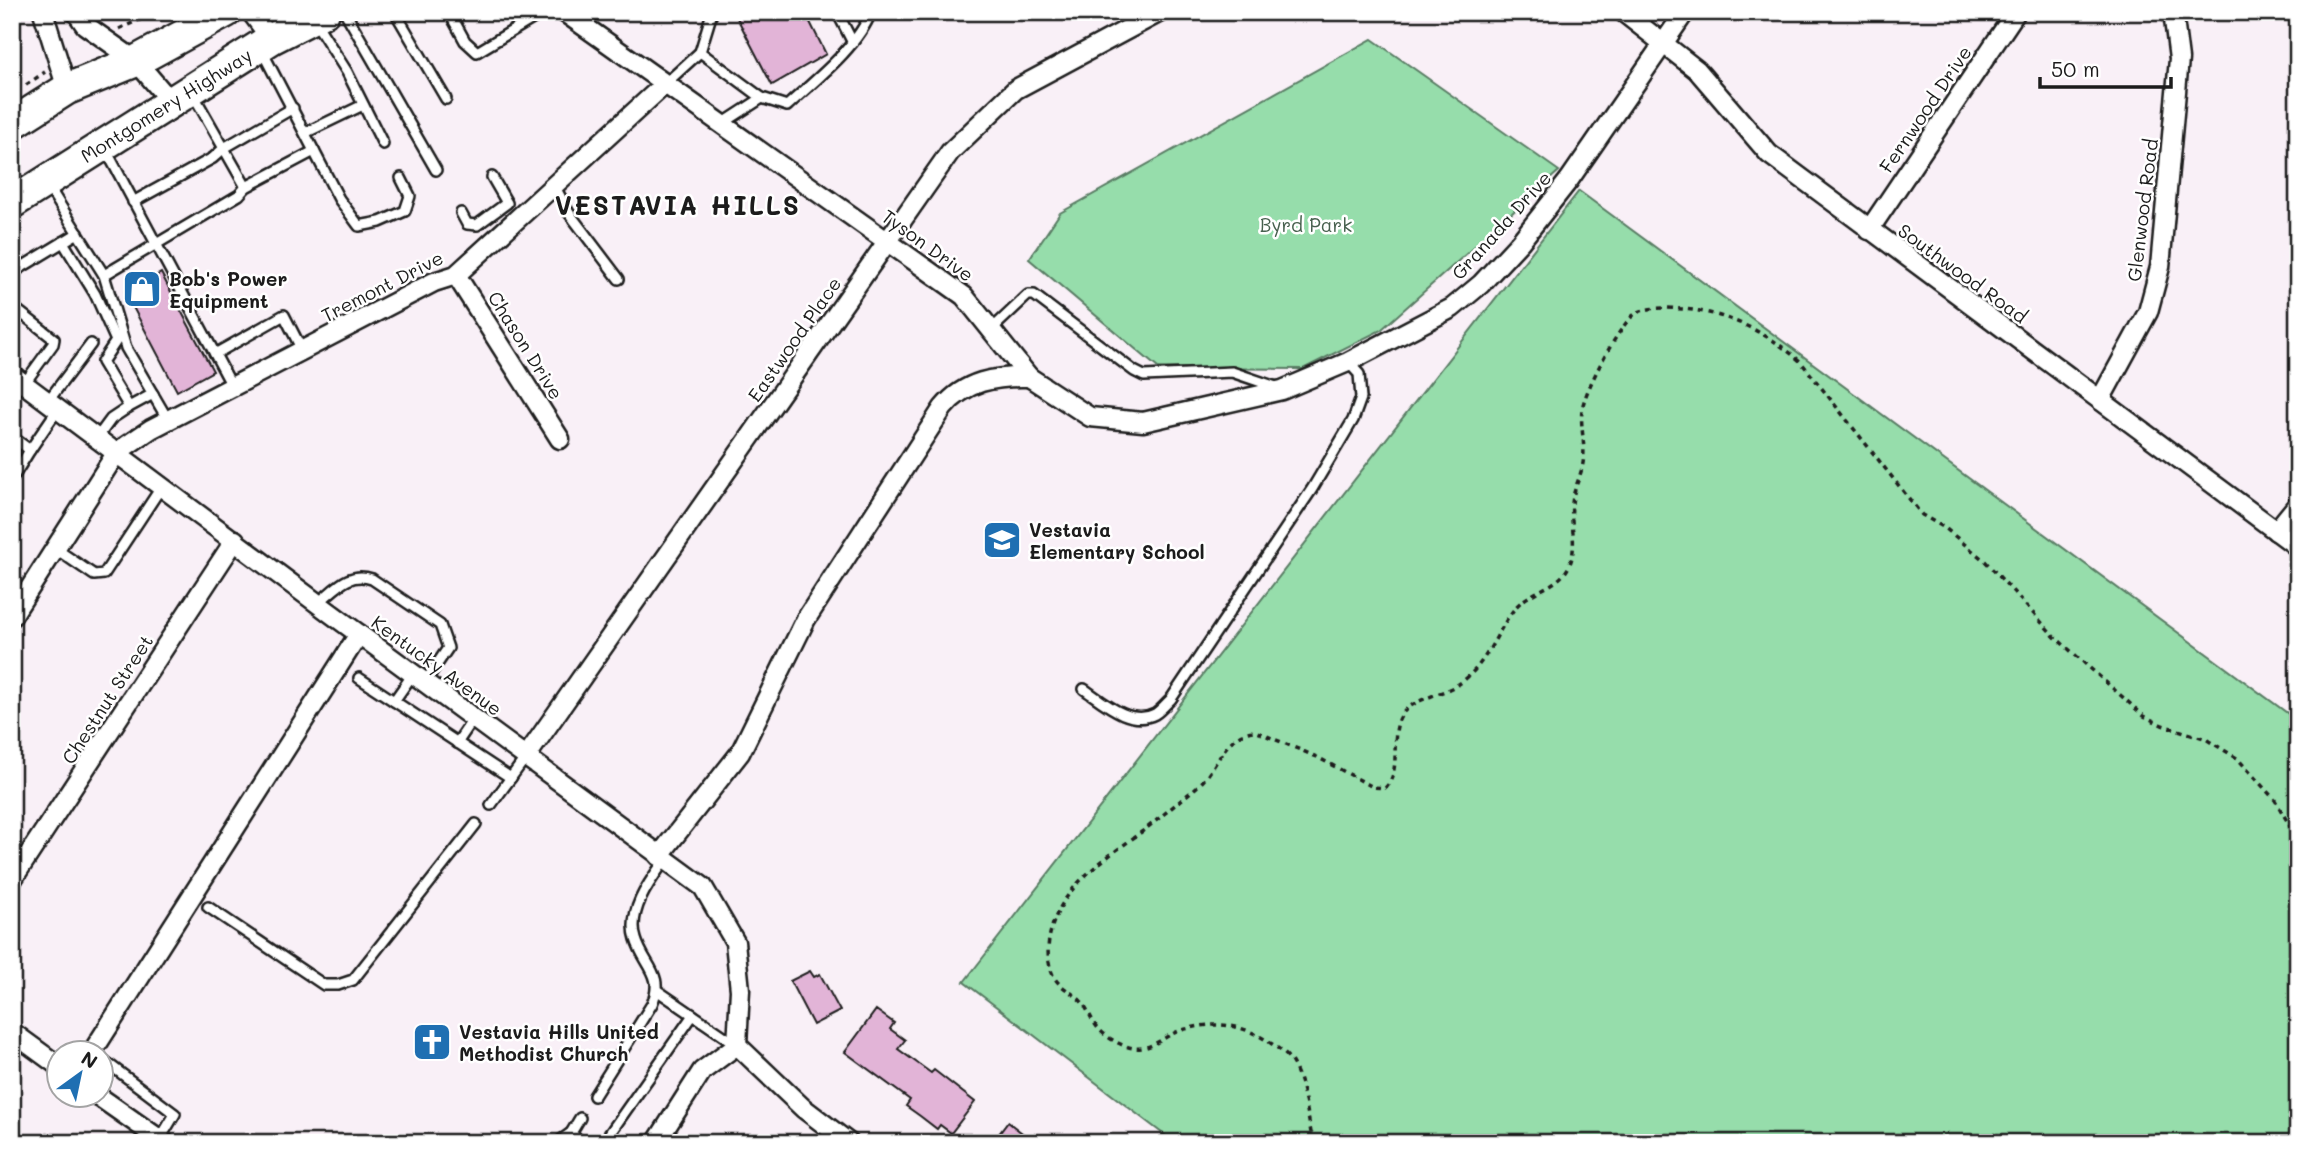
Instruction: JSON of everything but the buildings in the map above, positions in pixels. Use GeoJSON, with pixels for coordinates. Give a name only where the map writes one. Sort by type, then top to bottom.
{"type":"FeatureCollection","features":[{"type":"Feature","properties":{"kind":"main road"},"geometry":{"type":"LineString","coordinates":[[12,124],[60,77],[136,61],[226,12]]}},
{"type":"Feature","properties":{"kind":"main road","name":"Montgomery Highway"},"geometry":{"type":"LineString","coordinates":[[12,203],[265,43],[318,15]]}},
{"type":"Feature","properties":{"kind":"street"},"geometry":{"type":"LineString","coordinates":[[76,12],[85,25],[181,96]]}},
{"type":"Feature","properties":{"kind":"street"},"geometry":{"type":"LineString","coordinates":[[251,12],[265,43]]}},
{"type":"Feature","properties":{"kind":"street","name":"Tyson Drive"},"geometry":{"type":"LineString","coordinates":[[564,12],[964,296],[1029,377],[1090,417],[1143,422],[1282,390]]}},
{"type":"Feature","properties":{"kind":"street","name":"Eastwood Place"},"geometry":{"type":"LineString","coordinates":[[526,757],[950,152],[1016,89],[1160,12]]}},
{"type":"Feature","properties":{"kind":"street","name":"Southwood Road"},"geometry":{"type":"LineString","coordinates":[[1623,12],[1697,70],[1769,154],[2298,547]]}},
{"type":"Feature","properties":{"kind":"street","name":"Granada Drive"},"geometry":{"type":"LineString","coordinates":[[1282,390],[1348,362],[1452,308],[1481,284],[1520,242],[1569,180],[1685,12]]}},
{"type":"Feature","properties":{"kind":"street","name":"Fernwood Drive"},"geometry":{"type":"LineString","coordinates":[[1869,230],[2015,12]]}},
{"type":"Feature","properties":{"kind":"street","name":"Glenwood Road"},"geometry":{"type":"LineString","coordinates":[[2099,400],[2148,312],[2160,267],[2179,59],[2173,12]]}},
{"type":"Feature","properties":{"kind":"street"},"geometry":{"type":"LineString","coordinates":[[47,14],[60,77]]}},
{"type":"Feature","properties":{"kind":"street","name":"Tremont Drive"},"geometry":{"type":"LineString","coordinates":[[117,452],[151,429],[232,386],[434,282],[456,275],[665,84]]}},
{"type":"Feature","properties":{"kind":"street","name":"Chason Drive"},"geometry":{"type":"LineString","coordinates":[[456,275],[560,439]]}},
{"type":"Feature","properties":{"kind":"street"},"geometry":{"type":"LineString","coordinates":[[662,858],[740,753],[806,620],[943,408],[960,391],[973,384],[998,378],[1029,377]]}},
{"type":"Feature","properties":{"kind":"street","name":"Kentucky Avenue"},"geometry":{"type":"LineString","coordinates":[[18,379],[703,887],[735,942],[740,990],[737,1045]]}},
{"type":"Feature","properties":{"kind":"street"},"geometry":{"type":"LineString","coordinates":[[12,617],[117,452]]}},
{"type":"Feature","properties":{"kind":"street"},"geometry":{"type":"LineString","coordinates":[[2276,531],[2298,504]]}},
{"type":"Feature","properties":{"kind":"street","name":"Chestnut Street"},"geometry":{"type":"LineString","coordinates":[[12,880],[235,540]]}},
{"type":"Feature","properties":{"kind":"street"},"geometry":{"type":"LineString","coordinates":[[100,1040],[359,634]]}},
{"type":"Feature","properties":{"kind":"street"},"geometry":{"type":"LineString","coordinates":[[12,1032],[46,1057]]}},
{"type":"Feature","properties":{"kind":"street"},"geometry":{"type":"LineString","coordinates":[[656,1143],[702,1071],[737,1045],[803,1108],[849,1143]]}},
{"type":"Feature","properties":{"kind":"street"},"geometry":{"type":"LineString","coordinates":[[116,1109],[162,1141]]}},
{"type":"Feature","properties":{"kind":"lane"},"geometry":{"type":"LineString","coordinates":[[345,12],[436,170]]}},
{"type":"Feature","properties":{"kind":"lane"},"geometry":{"type":"LineString","coordinates":[[395,12],[446,99]]}},
{"type":"Feature","properties":{"kind":"lane"},"geometry":{"type":"LineString","coordinates":[[451,13],[465,41],[477,52],[544,12]]}},
{"type":"Feature","properties":{"kind":"lane"},"geometry":{"type":"LineString","coordinates":[[665,84],[700,52],[711,16],[709,12]]}},
{"type":"Feature","properties":{"kind":"lane"},"geometry":{"type":"LineString","coordinates":[[837,12],[852,41]]}},
{"type":"Feature","properties":{"kind":"lane"},"geometry":{"type":"LineString","coordinates":[[700,52],[762,98],[787,106],[831,65],[868,20],[871,12]]}},
{"type":"Feature","properties":{"kind":"lane"},"geometry":{"type":"LineString","coordinates":[[318,15],[383,144]]}},
{"type":"Feature","properties":{"kind":"lane"},"geometry":{"type":"LineString","coordinates":[[265,43],[293,108],[339,200],[359,226],[380,222],[405,211],[411,196],[401,178]]}},
{"type":"Feature","properties":{"kind":"lane"},"geometry":{"type":"LineString","coordinates":[[181,96],[224,148],[246,187]]}},
{"type":"Feature","properties":{"kind":"lane"},"geometry":{"type":"LineString","coordinates":[[722,124],[762,98]]}},
{"type":"Feature","properties":{"kind":"lane"},"geometry":{"type":"LineString","coordinates":[[305,133],[363,105]]}},
{"type":"Feature","properties":{"kind":"lane"},"geometry":{"type":"LineString","coordinates":[[133,202],[213,158],[224,148],[293,108]]}},
{"type":"Feature","properties":{"kind":"lane"},"geometry":{"type":"LineString","coordinates":[[103,145],[232,386]]}},
{"type":"Feature","properties":{"kind":"lane"},"geometry":{"type":"LineString","coordinates":[[104,275],[239,195],[246,187],[314,151]]}},
{"type":"Feature","properties":{"kind":"lane"},"geometry":{"type":"LineString","coordinates":[[461,213],[467,224],[477,225],[507,203],[492,177]]}},
{"type":"Feature","properties":{"kind":"lane"},"geometry":{"type":"LineString","coordinates":[[46,182],[104,275],[126,348],[168,420]]}},
{"type":"Feature","properties":{"kind":"lane"},"geometry":{"type":"LineString","coordinates":[[554,185],[569,213],[619,279]]}},
{"type":"Feature","properties":{"kind":"lane"},"geometry":{"type":"LineString","coordinates":[[12,273],[78,233]]}},
{"type":"Feature","properties":{"kind":"lane"},"geometry":{"type":"LineString","coordinates":[[64,242],[95,294],[105,328],[116,341],[102,362],[129,407]]}},
{"type":"Feature","properties":{"kind":"lane"},"geometry":{"type":"LineString","coordinates":[[991,330],[1028,295],[1034,295],[1144,376],[1232,372],[1282,390]]}},
{"type":"Feature","properties":{"kind":"lane"},"geometry":{"type":"LineString","coordinates":[[12,306],[54,339],[53,344],[18,379]]}},
{"type":"Feature","properties":{"kind":"lane"},"geometry":{"type":"LineString","coordinates":[[215,354],[284,316],[302,350]]}},
{"type":"Feature","properties":{"kind":"lane"},"geometry":{"type":"LineString","coordinates":[[12,480],[53,405],[91,344]]}},
{"type":"Feature","properties":{"kind":"lane"},"geometry":{"type":"LineString","coordinates":[[1084,689],[1135,718],[1154,715],[1171,699],[1312,489],[1353,420],[1361,398],[1359,374],[1348,362]]}},
{"type":"Feature","properties":{"kind":"lane"},"geometry":{"type":"LineString","coordinates":[[97,438],[111,419],[153,394]]}},
{"type":"Feature","properties":{"kind":"lane"},"geometry":{"type":"LineString","coordinates":[[12,437],[30,450]]}},
{"type":"Feature","properties":{"kind":"lane"},"geometry":{"type":"LineString","coordinates":[[56,549],[94,575],[104,574],[163,486]]}},
{"type":"Feature","properties":{"kind":"lane"},"geometry":{"type":"LineString","coordinates":[[318,603],[348,579],[362,576],[372,579],[440,625],[448,648],[394,701]]}},
{"type":"Feature","properties":{"kind":"lane"},"geometry":{"type":"LineString","coordinates":[[359,678],[511,778]]}},
{"type":"Feature","properties":{"kind":"lane"},"geometry":{"type":"LineString","coordinates":[[457,743],[474,718]]}},
{"type":"Feature","properties":{"kind":"lane"},"geometry":{"type":"LineString","coordinates":[[491,805],[526,757]]}},
{"type":"Feature","properties":{"kind":"lane"},"geometry":{"type":"LineString","coordinates":[[208,907],[324,985],[338,985],[353,980],[476,824]]}},
{"type":"Feature","properties":{"kind":"lane"},"geometry":{"type":"LineString","coordinates":[[594,1096],[652,1004],[657,991],[657,980],[635,938],[635,916],[644,891],[662,858]]}},
{"type":"Feature","properties":{"kind":"lane"},"geometry":{"type":"LineString","coordinates":[[657,991],[737,1045]]}},
{"type":"Feature","properties":{"kind":"lane"},"geometry":{"type":"LineString","coordinates":[[603,1143],[693,1015]]}},
{"type":"Feature","properties":{"kind":"lane"},"geometry":{"type":"LineString","coordinates":[[116,1070],[175,1114],[162,1141]]}},
{"type":"Feature","properties":{"kind":"lane"},"geometry":{"type":"LineString","coordinates":[[557,1143],[570,1133],[580,1118]]}},
{"type":"Feature","properties":{"kind":"lane"},"geometry":{"type":"LineString","coordinates":[[570,1133],[582,1143]]}},
{"type":"Feature","properties":{"kind":"path"},"geometry":{"type":"LineString","coordinates":[[110,33],[157,12]]}},
{"type":"Feature","properties":{"kind":"path"},"geometry":{"type":"LineString","coordinates":[[23,87],[60,77]]}},
{"type":"Feature","properties":{"kind":"path"},"geometry":{"type":"LineString","coordinates":[[1312,1143],[1299,1079],[1292,1062],[1282,1051],[1251,1030],[1229,1024],[1214,1024],[1181,1031],[1152,1046],[1136,1049],[1111,1039],[1097,1027],[1083,1003],[1055,978],[1049,964],[1051,927],[1071,891],[1086,874],[1157,821],[1202,782],[1232,739],[1245,731],[1255,731],[1317,757],[1373,787],[1385,788],[1389,784],[1395,737],[1403,713],[1411,706],[1446,692],[1475,670],[1516,607],[1562,578],[1573,549],[1573,494],[1583,464],[1585,444],[1582,413],[1585,396],[1592,378],[1627,322],[1635,314],[1646,310],[1691,310],[1733,320],[1787,349],[1801,362],[1922,515],[1945,528],[1985,561],[2055,637],[2144,716],[2162,725],[2204,738],[2237,758],[2275,800],[2298,840]]}},
{"type":"Feature","properties":{"kind":"green space","name":"Byrd Park"},"geometry":{"type":"Polygon","coordinates":[[[1372,39],[1559,171],[1381,330],[1303,369],[1158,368],[1029,259],[1060,213],[1372,39]]]}},
{"type":"Feature","properties":{"kind":"green space"},"geometry":{"type":"Polygon","coordinates":[[[1579,191],[2298,721],[2298,1143],[1175,1143],[964,982],[1579,191]]]}},
{"type":"Feature","properties":{"kind":"place","name":"Bob's Power Equipment"},"geometry":{"type":"Point","coordinates":[142,289]}},
{"type":"Feature","properties":{"kind":"place","name":"Vestavia Elementary School"},"geometry":{"type":"Point","coordinates":[1002,540]}},
{"type":"Feature","properties":{"kind":"place","name":"Vestavia Hills United Methodist Church"},"geometry":{"type":"Point","coordinates":[432,1042]}},
{"type":"Feature","properties":{"kind":"district","name":"VESTAVIA HILLS"},"geometry":{"type":"Point","coordinates":[678,205]}}]}
